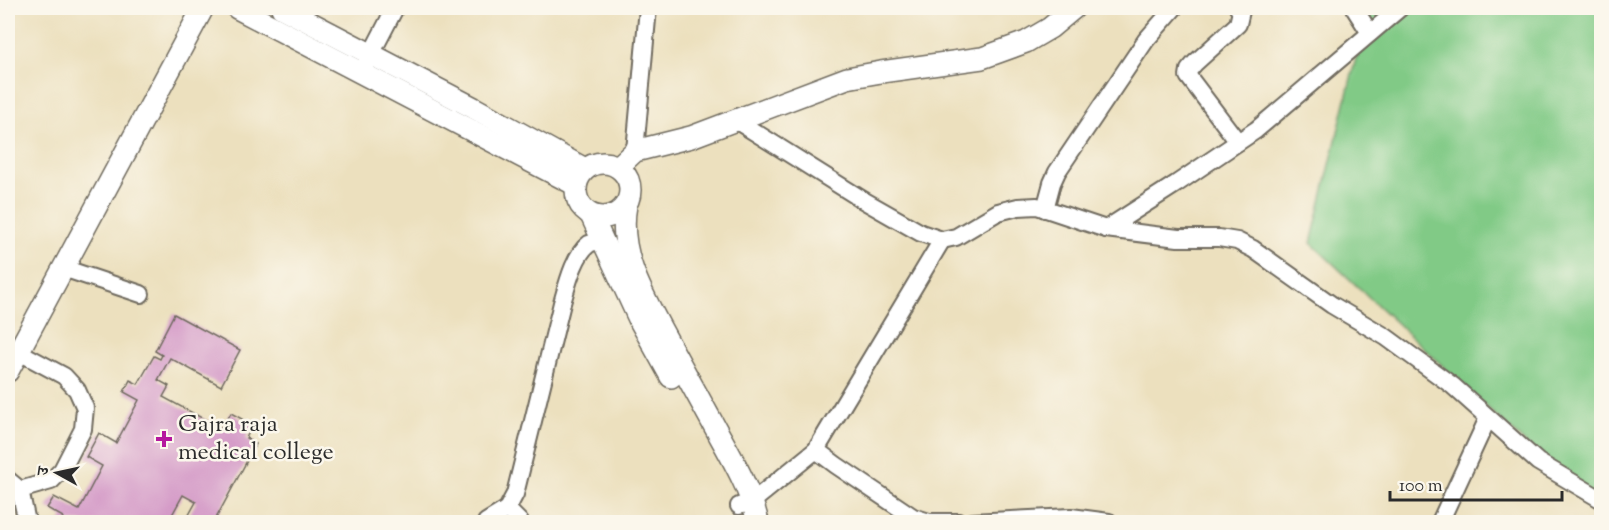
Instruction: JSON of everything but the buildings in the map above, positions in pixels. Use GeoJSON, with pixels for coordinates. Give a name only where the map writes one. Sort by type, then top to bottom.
{"type":"FeatureCollection","features":[{"type":"Feature","properties":{"kind":"main road"},"geometry":{"type":"LineString","coordinates":[[8,371],[11,348],[189,8]]}},
{"type":"Feature","properties":{"kind":"main road"},"geometry":{"type":"LineString","coordinates":[[11,348],[63,268],[203,8]]}},
{"type":"Feature","properties":{"kind":"main road"},"geometry":{"type":"LineString","coordinates":[[237,8],[366,63],[580,177]]}},
{"type":"Feature","properties":{"kind":"main road"},"geometry":{"type":"LineString","coordinates":[[282,8],[366,63]]}},
{"type":"Feature","properties":{"kind":"main road"},"geometry":{"type":"LineString","coordinates":[[618,167],[635,152],[691,137],[737,121],[847,78],[982,58],[1026,42],[1050,28],[1074,8]]}},
{"type":"Feature","properties":{"kind":"main road"},"geometry":{"type":"LineString","coordinates":[[745,510],[737,468],[653,315],[630,264],[624,241],[623,221],[630,195],[630,184],[626,175],[618,167],[601,162],[592,164],[580,177],[576,194],[578,202],[591,215],[640,321],[724,474],[745,510],[758,522]]}},
{"type":"Feature","properties":{"kind":"main road"},"geometry":{"type":"LineString","coordinates":[[591,215],[608,217],[618,213],[626,205]]}},
{"type":"Feature","properties":{"kind":"street"},"geometry":{"type":"LineString","coordinates":[[366,63],[395,8]]}},
{"type":"Feature","properties":{"kind":"street"},"geometry":{"type":"LineString","coordinates":[[635,152],[648,8]]}},
{"type":"Feature","properties":{"kind":"street"},"geometry":{"type":"LineString","coordinates":[[1045,209],[1052,183],[1063,163],[1146,40],[1174,8]]}},
{"type":"Feature","properties":{"kind":"street"},"geometry":{"type":"LineString","coordinates":[[1238,8],[1241,11],[1238,24],[1195,63],[1189,70],[1188,76],[1238,142]]}},
{"type":"Feature","properties":{"kind":"street"},"geometry":{"type":"LineString","coordinates":[[1354,8],[1370,33]]}},
{"type":"Feature","properties":{"kind":"street"},"geometry":{"type":"LineString","coordinates":[[1106,229],[1256,130],[1400,8]]}},
{"type":"Feature","properties":{"kind":"street"},"geometry":{"type":"LineString","coordinates":[[737,121],[863,200],[921,233],[942,240],[956,237],[998,212],[1018,207],[1037,206],[1106,229],[1178,238],[1219,238],[1245,245],[1332,305],[1386,337],[1453,386],[1538,462],[1602,500]]}},
{"type":"Feature","properties":{"kind":"street"},"geometry":{"type":"LineString","coordinates":[[486,522],[507,509],[515,494],[571,274],[581,254],[590,244],[603,240]]}},
{"type":"Feature","properties":{"kind":"street"},"geometry":{"type":"LineString","coordinates":[[745,510],[816,450],[942,240]]}},
{"type":"Feature","properties":{"kind":"street"},"geometry":{"type":"LineString","coordinates":[[63,268],[141,294]]}},
{"type":"Feature","properties":{"kind":"street"},"geometry":{"type":"LineString","coordinates":[[11,348],[64,376],[77,390],[85,408],[82,429],[62,470],[51,481],[14,485],[27,522]]}},
{"type":"Feature","properties":{"kind":"street"},"geometry":{"type":"LineString","coordinates":[[1441,522],[1488,418]]}},
{"type":"Feature","properties":{"kind":"street"},"geometry":{"type":"LineString","coordinates":[[816,450],[913,517],[929,522],[959,522]]}},
{"type":"Feature","properties":{"kind":"street"},"geometry":{"type":"LineString","coordinates":[[507,509],[520,522]]}},
{"type":"Feature","properties":{"kind":"street"},"geometry":{"type":"LineString","coordinates":[[972,522],[1071,517],[1108,522]]}},
{"type":"Feature","properties":{"kind":"green space"},"geometry":{"type":"Polygon","coordinates":[[[1368,8],[1601,8],[1601,514],[1311,243],[1368,8]]]}},
{"type":"Feature","properties":{"kind":"place","name":"Gajra raja medical college"},"geometry":{"type":"Point","coordinates":[164,439]}}]}
